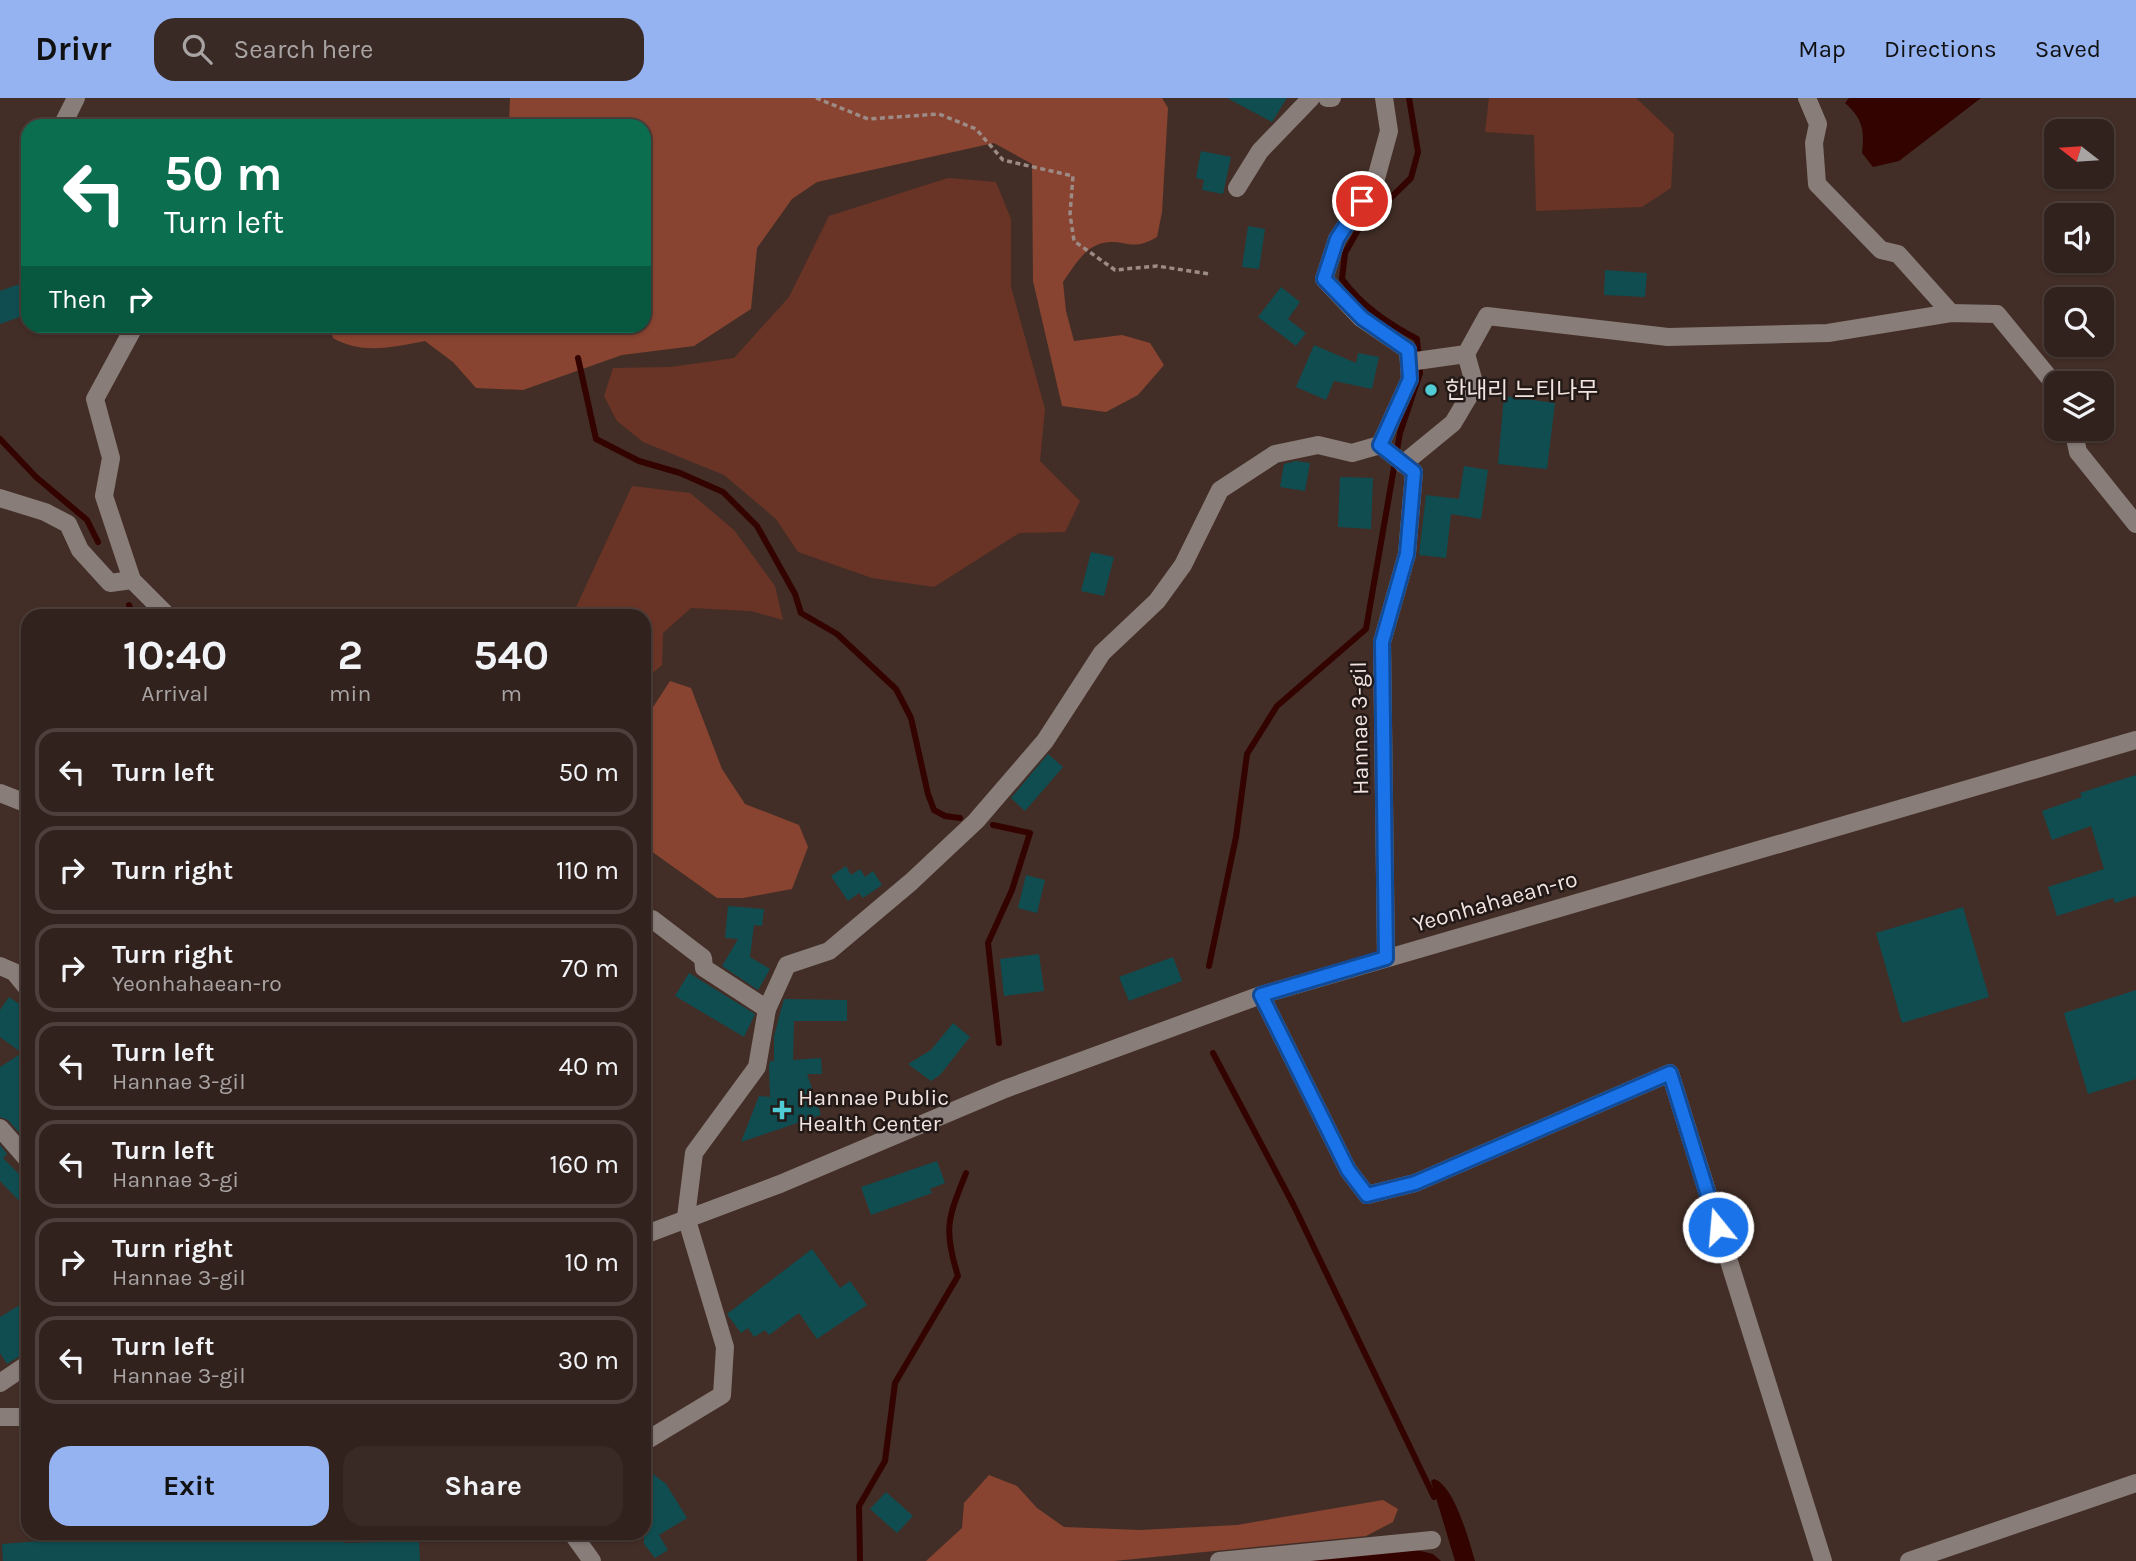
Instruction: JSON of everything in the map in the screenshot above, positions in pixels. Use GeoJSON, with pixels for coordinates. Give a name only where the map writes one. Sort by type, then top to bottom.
{"type":"FeatureCollection","features":[{"type":"Feature","properties":{"kind":"street"},"geometry":{"type":"LineString","coordinates":[[66,119],[76,98]]}},
{"type":"Feature","properties":{"kind":"street"},"geometry":{"type":"LineString","coordinates":[[1237,188],[1260,151],[1311,98]]}},
{"type":"Feature","properties":{"kind":"street"},"geometry":{"type":"LineString","coordinates":[[651,1438],[722,1395],[725,1347],[686,1217],[694,1153],[757,1067],[767,1009],[787,965],[829,951],[901,891],[976,821],[1037,751],[1102,653],[1157,601],[1182,565],[1220,490],[1275,454],[1318,445],[1352,453],[1380,445],[1410,379],[1408,350],[1362,318],[1324,279],[1337,239],[1375,182],[1389,131],[1384,98]]}},
{"type":"Feature","properties":{"kind":"street"},"geometry":{"type":"LineString","coordinates":[[1807,98],[1818,124],[1814,143],[1817,184],[1881,250],[1898,254],[1951,313]]}},
{"type":"Feature","properties":{"kind":"street"},"geometry":{"type":"LineString","coordinates":[[1380,445],[1403,464],[1453,423],[1475,386],[1466,354],[1487,316],[1668,337],[1828,333],[1951,313],[1997,313],[2044,371]]}},
{"type":"Feature","properties":{"kind":"street"},"geometry":{"type":"LineString","coordinates":[[131,333],[95,399],[111,458],[104,496],[132,580],[161,609]]}},
{"type":"Feature","properties":{"kind":"street"},"geometry":{"type":"LineString","coordinates":[[1409,362],[1466,354]]}},
{"type":"Feature","properties":{"kind":"street"},"geometry":{"type":"LineString","coordinates":[[2076,441],[2078,452],[2136,524]]}},
{"type":"Feature","properties":{"kind":"street","name":"Hannae 3-gil"},"geometry":{"type":"LineString","coordinates":[[1386,958],[1382,642],[1407,554],[1414,472],[1403,464]]}},
{"type":"Feature","properties":{"kind":"street"},"geometry":{"type":"LineString","coordinates":[[0,498],[45,512],[68,524],[79,550],[110,583],[132,580]]}},
{"type":"Feature","properties":{"kind":"street","name":"Yeonhahaean-ro"},"geometry":{"type":"LineString","coordinates":[[651,1232],[780,1184],[1005,1089],[1261,995],[2136,740]]}},
{"type":"Feature","properties":{"kind":"street"},"geometry":{"type":"LineString","coordinates":[[0,793],[21,801]]}},
{"type":"Feature","properties":{"kind":"street"},"geometry":{"type":"LineString","coordinates":[[651,919],[703,958],[704,968],[767,1009]]}},
{"type":"Feature","properties":{"kind":"street"},"geometry":{"type":"LineString","coordinates":[[0,966],[14,972],[21,980]]}},
{"type":"Feature","properties":{"kind":"street"},"geometry":{"type":"LineString","coordinates":[[1261,995],[1348,1170],[1367,1195],[1415,1183],[1670,1073],[1823,1561]]}},
{"type":"Feature","properties":{"kind":"street"},"geometry":{"type":"LineString","coordinates":[[0,1128],[21,1152]]}},
{"type":"Feature","properties":{"kind":"street"},"geometry":{"type":"LineString","coordinates":[[0,1383],[21,1369]]}},
{"type":"Feature","properties":{"kind":"street"},"geometry":{"type":"LineString","coordinates":[[0,1417],[21,1417]]}},
{"type":"Feature","properties":{"kind":"street"},"geometry":{"type":"LineString","coordinates":[[1909,1561],[2136,1483]]}},
{"type":"Feature","properties":{"kind":"street"},"geometry":{"type":"LineString","coordinates":[[577,1540],[592,1561]]}},
{"type":"Feature","properties":{"kind":"street"},"geometry":{"type":"LineString","coordinates":[[1219,1561],[1432,1540]]}},
{"type":"Feature","properties":{"kind":"path"},"geometry":{"type":"LineString","coordinates":[[816,98],[868,118],[939,114],[976,129],[1003,160],[1073,176],[1070,214],[1074,240],[1115,270],[1157,266],[1210,274]]}},
{"type":"Feature","properties":{"kind":"shaded area"},"geometry":{"type":"Polygon","coordinates":[[[510,98],[1162,98],[1168,108],[1162,212],[1157,237],[1134,245],[1111,242],[1096,245],[1080,259],[1063,282],[1066,311],[1074,341],[1122,335],[1150,343],[1164,365],[1138,395],[1106,412],[1062,406],[1033,281],[1032,164],[994,143],[817,182],[792,199],[757,248],[751,309],[694,346],[622,355],[523,390],[476,388],[453,362],[425,341],[367,348],[333,338],[332,333],[651,333],[651,119],[509,119],[510,98]]]}},
{"type":"Feature","properties":{"kind":"shaded area"},"geometry":{"type":"Polygon","coordinates":[[[1489,98],[1636,98],[1674,134],[1671,188],[1642,207],[1536,211],[1534,135],[1485,132],[1489,98]]]}},
{"type":"Feature","properties":{"kind":"shaded area"},"geometry":{"type":"Polygon","coordinates":[[[1849,98],[1981,98],[1899,161],[1873,167],[1862,153],[1861,125],[1845,103],[1849,98]]]}},
{"type":"Feature","properties":{"kind":"shaded area"},"geometry":{"type":"Polygon","coordinates":[[[948,178],[996,182],[1011,219],[1011,287],[1045,409],[1040,461],[1080,501],[1065,532],[1019,533],[934,587],[872,578],[798,552],[776,519],[724,475],[643,442],[617,421],[604,396],[613,368],[671,367],[734,358],[789,297],[829,216],[948,178]]]}},
{"type":"Feature","properties":{"kind":"shaded area"},"geometry":{"type":"Polygon","coordinates":[[[632,486],[690,493],[734,530],[775,586],[783,620],[751,611],[691,608],[663,633],[662,665],[651,674],[651,609],[575,609],[632,486]]]}},
{"type":"Feature","properties":{"kind":"shaded area"},"geometry":{"type":"Polygon","coordinates":[[[670,681],[691,688],[722,769],[745,804],[799,825],[808,847],[792,889],[743,898],[717,898],[651,851],[651,710],[670,681]]]}},
{"type":"Feature","properties":{"kind":"shaded area"},"geometry":{"type":"Polygon","coordinates":[[[989,1475],[1017,1486],[1037,1508],[1064,1527],[1140,1530],[1237,1525],[1383,1500],[1398,1509],[1393,1522],[1366,1536],[1114,1561],[926,1561],[962,1528],[964,1503],[989,1475]]]}},
{"type":"Feature","properties":{"kind":"shaded area"},"geometry":{"type":"Polygon","coordinates":[[[1434,1479],[1442,1484],[1455,1503],[1475,1561],[1455,1561],[1431,1481],[1434,1479]]]}},
{"type":"Feature","properties":{"kind":"shaded area"},"geometry":{"type":"Polygon","coordinates":[[[1408,1548],[1433,1554],[1441,1561],[1292,1561],[1408,1548]]]}},
{"type":"Feature","properties":{"kind":"building"},"geometry":{"type":"Polygon","coordinates":[[[1227,98],[1287,98],[1272,122],[1227,98]]]}},
{"type":"Feature","properties":{"kind":"building"},"geometry":{"type":"Polygon","coordinates":[[[1201,151],[1231,157],[1223,194],[1202,190],[1204,180],[1196,178],[1201,151]]]}},
{"type":"Feature","properties":{"kind":"building"},"geometry":{"type":"Polygon","coordinates":[[[1248,226],[1265,229],[1259,269],[1242,267],[1248,226]]]}},
{"type":"Feature","properties":{"kind":"building"},"geometry":{"type":"Polygon","coordinates":[[[1605,270],[1647,273],[1645,297],[1604,295],[1605,270]]]}},
{"type":"Feature","properties":{"kind":"building"},"geometry":{"type":"Polygon","coordinates":[[[21,284],[21,316],[0,324],[0,291],[21,284]]]}},
{"type":"Feature","properties":{"kind":"building"},"geometry":{"type":"Polygon","coordinates":[[[1281,287],[1300,302],[1288,319],[1306,333],[1296,346],[1258,317],[1281,287]]]}},
{"type":"Feature","properties":{"kind":"building"},"geometry":{"type":"Polygon","coordinates":[[[1314,345],[1356,363],[1358,353],[1379,357],[1372,389],[1334,381],[1326,400],[1296,387],[1314,345]]]}},
{"type":"Feature","properties":{"kind":"building"},"geometry":{"type":"Polygon","coordinates":[[[1504,396],[1555,403],[1547,469],[1498,464],[1504,396]]]}},
{"type":"Feature","properties":{"kind":"building"},"geometry":{"type":"Polygon","coordinates":[[[1296,461],[1310,463],[1305,491],[1280,487],[1284,464],[1296,461]]]}},
{"type":"Feature","properties":{"kind":"building"},"geometry":{"type":"Polygon","coordinates":[[[1464,466],[1488,470],[1481,519],[1451,514],[1446,558],[1419,555],[1426,495],[1459,499],[1464,466]]]}},
{"type":"Feature","properties":{"kind":"building"},"geometry":{"type":"Polygon","coordinates":[[[1340,477],[1373,478],[1371,529],[1338,527],[1340,477]]]}},
{"type":"Feature","properties":{"kind":"building"},"geometry":{"type":"Polygon","coordinates":[[[1091,552],[1114,557],[1104,596],[1081,591],[1091,552]]]}},
{"type":"Feature","properties":{"kind":"building"},"geometry":{"type":"Polygon","coordinates":[[[1048,754],[1063,767],[1025,811],[1011,798],[1048,754]]]}},
{"type":"Feature","properties":{"kind":"building"},"geometry":{"type":"Polygon","coordinates":[[[2136,775],[2136,896],[2115,903],[2113,898],[2057,916],[2048,887],[2104,869],[2091,826],[2052,840],[2042,811],[2082,797],[2080,793],[2136,775]]]}},
{"type":"Feature","properties":{"kind":"building"},"geometry":{"type":"Polygon","coordinates":[[[846,866],[851,875],[860,869],[865,877],[873,871],[882,885],[863,898],[859,893],[848,901],[831,876],[846,866]]]}},
{"type":"Feature","properties":{"kind":"building"},"geometry":{"type":"Polygon","coordinates":[[[1026,875],[1045,880],[1037,913],[1018,908],[1026,875]]]}},
{"type":"Feature","properties":{"kind":"building"},"geometry":{"type":"Polygon","coordinates":[[[728,906],[764,909],[762,926],[754,925],[750,957],[770,969],[758,990],[722,966],[738,939],[725,938],[728,906]]]}},
{"type":"Feature","properties":{"kind":"building"},"geometry":{"type":"Polygon","coordinates":[[[1963,907],[1989,997],[1902,1023],[1876,933],[1963,907]]]}},
{"type":"Feature","properties":{"kind":"building"},"geometry":{"type":"Polygon","coordinates":[[[1039,954],[1044,991],[1004,996],[1000,959],[1039,954]]]}},
{"type":"Feature","properties":{"kind":"building"},"geometry":{"type":"Polygon","coordinates":[[[1173,957],[1182,981],[1129,1001],[1119,977],[1173,957]]]}},
{"type":"Feature","properties":{"kind":"building"},"geometry":{"type":"Polygon","coordinates":[[[689,973],[755,1014],[744,1037],[675,996],[689,973]]]}},
{"type":"Feature","properties":{"kind":"building"},"geometry":{"type":"Polygon","coordinates":[[[2136,990],[2136,1079],[2088,1094],[2064,1013],[2136,990]]]}},
{"type":"Feature","properties":{"kind":"building"},"geometry":{"type":"Polygon","coordinates":[[[9,997],[21,1005],[21,1052],[0,1037],[0,1010],[9,997]]]}},
{"type":"Feature","properties":{"kind":"building"},"geometry":{"type":"Polygon","coordinates":[[[784,999],[847,1000],[847,1021],[794,1021],[793,1060],[821,1058],[822,1074],[807,1074],[821,1115],[741,1142],[759,1096],[770,1097],[769,1067],[770,1061],[774,1061],[774,1036],[784,999]]]}},
{"type":"Feature","properties":{"kind":"building"},"geometry":{"type":"Polygon","coordinates":[[[953,1023],[970,1037],[940,1075],[931,1081],[908,1064],[931,1050],[953,1023]]]}},
{"type":"Feature","properties":{"kind":"building"},"geometry":{"type":"Polygon","coordinates":[[[21,1054],[21,1135],[8,1120],[0,1117],[0,1067],[21,1054]]]}},
{"type":"Feature","properties":{"kind":"building"},"geometry":{"type":"Polygon","coordinates":[[[0,1145],[7,1154],[3,1158],[21,1176],[21,1203],[0,1181],[0,1145]]]}},
{"type":"Feature","properties":{"kind":"building"},"geometry":{"type":"Polygon","coordinates":[[[937,1161],[945,1183],[930,1189],[932,1193],[871,1215],[861,1187],[937,1161]]]}},
{"type":"Feature","properties":{"kind":"building"},"geometry":{"type":"Polygon","coordinates":[[[812,1249],[840,1288],[850,1281],[867,1305],[817,1339],[799,1313],[769,1335],[765,1330],[754,1337],[748,1328],[741,1333],[727,1314],[812,1249]]]}},
{"type":"Feature","properties":{"kind":"building"},"geometry":{"type":"Polygon","coordinates":[[[21,1304],[21,1355],[7,1364],[0,1353],[0,1317],[21,1304]]]}},
{"type":"Feature","properties":{"kind":"building"},"geometry":{"type":"Polygon","coordinates":[[[651,1472],[666,1484],[687,1518],[659,1535],[668,1550],[655,1558],[644,1540],[651,1540],[651,1472]]]}},
{"type":"Feature","properties":{"kind":"building"},"geometry":{"type":"Polygon","coordinates":[[[886,1492],[913,1516],[897,1533],[870,1509],[886,1492]]]}},
{"type":"Feature","properties":{"kind":"building"},"geometry":{"type":"Polygon","coordinates":[[[53,1540],[344,1540],[344,1543],[419,1541],[420,1561],[3,1561],[2,1544],[53,1540]]]}},
{"type":"Feature","properties":{"kind":"waterway"},"geometry":{"type":"LineString","coordinates":[[1209,966],[1236,837],[1247,754],[1277,706],[1366,629],[1400,433],[1420,373],[1417,339],[1376,313],[1358,298],[1342,279],[1345,253],[1358,230],[1411,178],[1418,152],[1409,98]]}},
{"type":"Feature","properties":{"kind":"waterway"},"geometry":{"type":"LineString","coordinates":[[578,358],[596,439],[639,461],[680,473],[723,492],[757,526],[795,594],[801,613],[837,634],[896,689],[911,718],[934,810],[945,816],[960,818]]}},
{"type":"Feature","properties":{"kind":"waterway"},"geometry":{"type":"LineString","coordinates":[[0,439],[36,477],[87,520],[98,542]]}},
{"type":"Feature","properties":{"kind":"waterway"},"geometry":{"type":"LineString","coordinates":[[129,605],[130,609]]}},
{"type":"Feature","properties":{"kind":"waterway"},"geometry":{"type":"LineString","coordinates":[[993,825],[1030,833],[1012,890],[988,943],[999,1043]]}},
{"type":"Feature","properties":{"kind":"waterway"},"geometry":{"type":"LineString","coordinates":[[1213,1053],[1294,1206],[1434,1497]]}},
{"type":"Feature","properties":{"kind":"waterway"},"geometry":{"type":"LineString","coordinates":[[860,1561],[859,1506],[885,1461],[895,1383],[958,1276],[949,1235],[955,1201],[966,1173]]}},
{"type":"Feature","properties":{"kind":"place","name":"한내리 느티나무"},"geometry":{"type":"Point","coordinates":[1431,390]}},
{"type":"Feature","properties":{"kind":"place","name":"Hannae Public Health Center"},"geometry":{"type":"Point","coordinates":[782,1110]}},
{"type":"Feature","properties":{"kind":"route"},"geometry":{"type":"LineString","coordinates":[[1362,201],[1337,239],[1324,279],[1362,318],[1408,350],[1410,379],[1380,445],[1414,472],[1407,554],[1382,642],[1386,958],[1261,995],[1348,1170],[1367,1195],[1415,1183],[1490,1148],[1670,1073],[1718,1227]]}}]}
